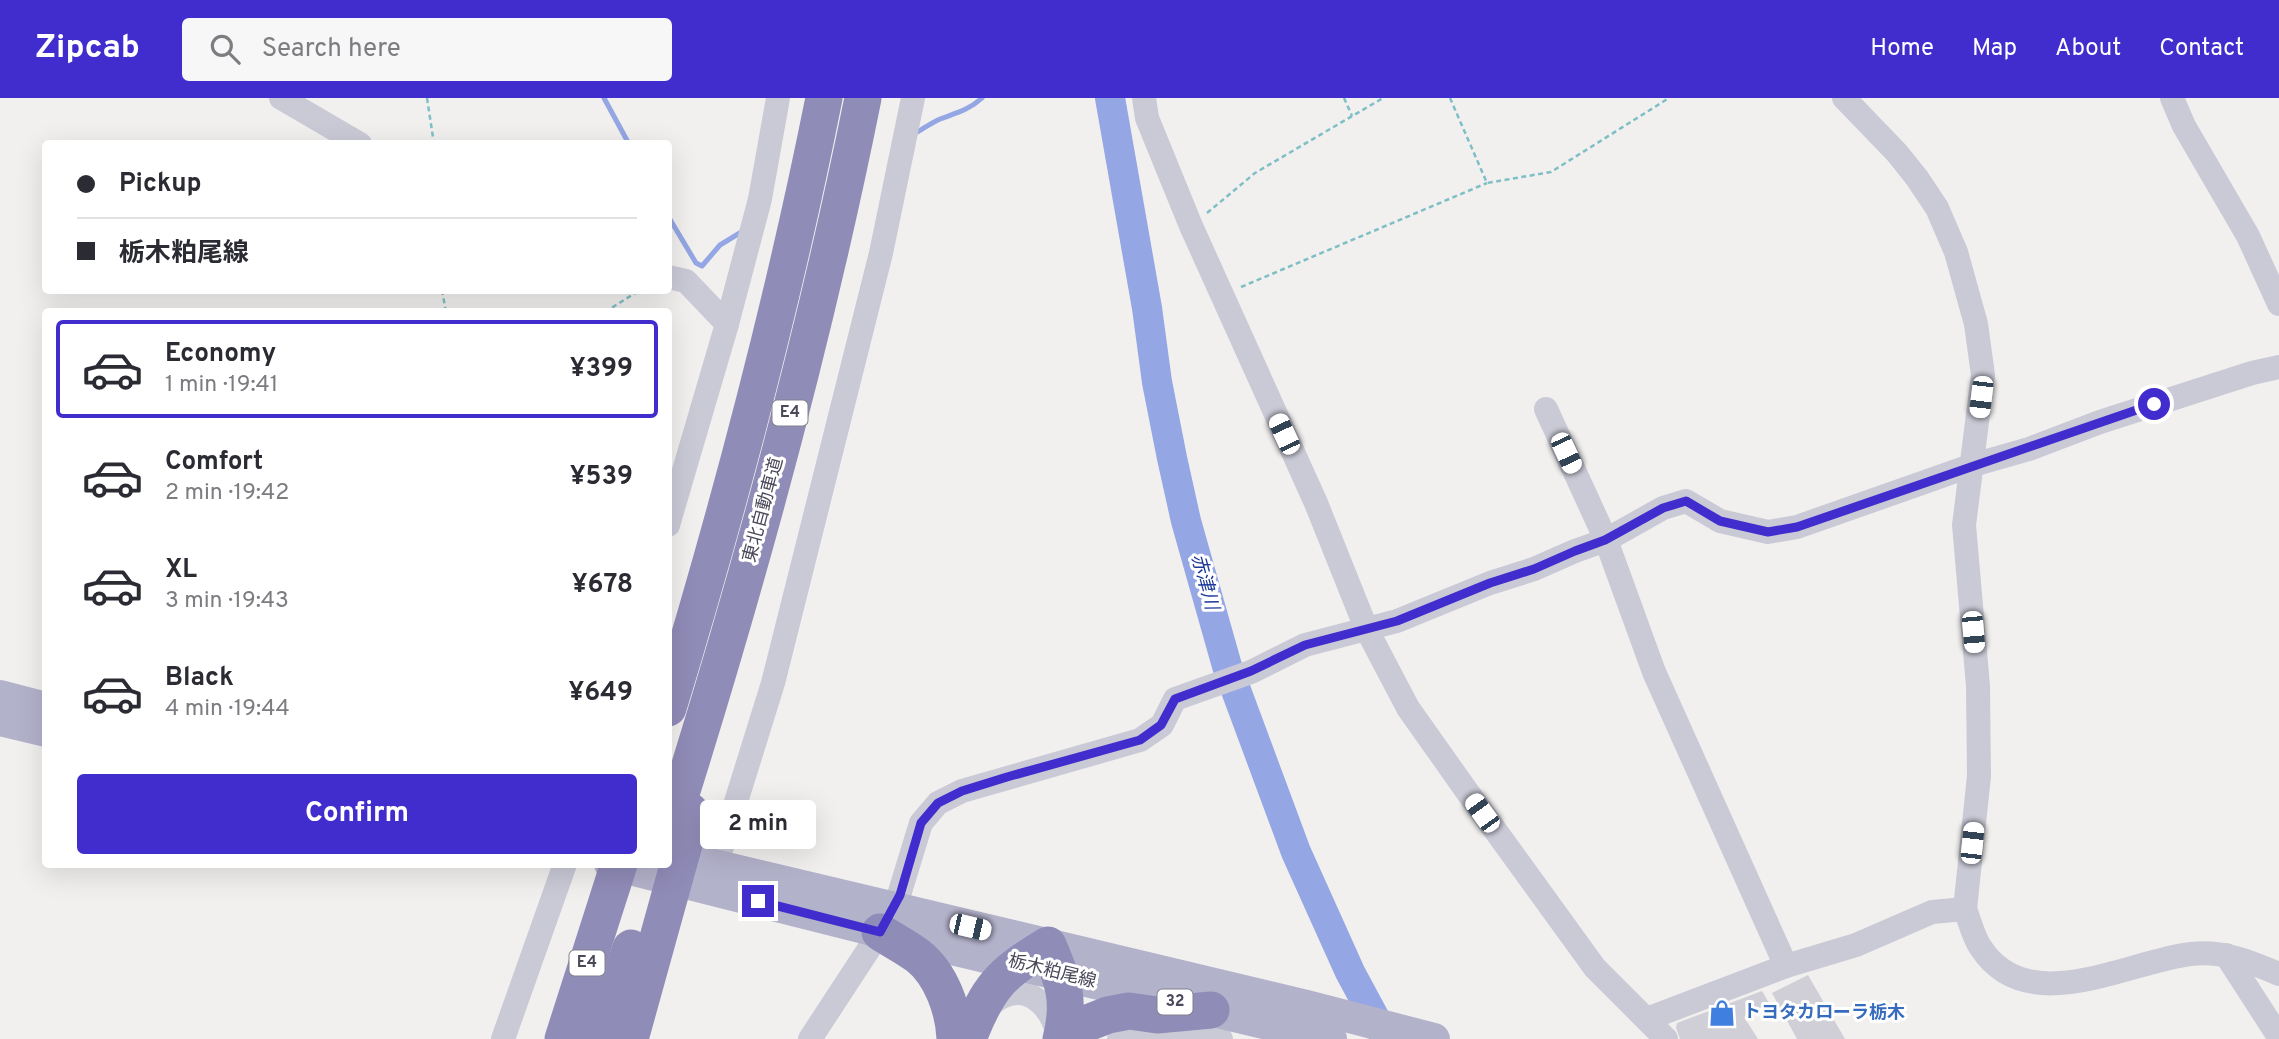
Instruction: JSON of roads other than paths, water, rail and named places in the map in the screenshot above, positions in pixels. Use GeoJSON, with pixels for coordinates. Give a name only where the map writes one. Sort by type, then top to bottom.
{"type":"FeatureCollection","features":[{"type":"Feature","properties":{"kind":"highway","name":"E4"},"geometry":{"type":"LineString","coordinates":[[672,694],[720,531],[768,346],[824,98]]}},
{"type":"Feature","properties":{"kind":"highway","name":"東北自動車道"},"geometry":{"type":"LineString","coordinates":[[673,840],[805,358],[863,98]]}},
{"type":"Feature","properties":{"kind":"highway","name":"E4"},"geometry":{"type":"LineString","coordinates":[[600,1039],[657,904],[659,868]]}},
{"type":"Feature","properties":{"kind":"highway","name":"東北自動車道"},"geometry":{"type":"LineString","coordinates":[[657,904],[666,868]]}},
{"type":"Feature","properties":{"kind":"highway","name":"E4"},"geometry":{"type":"LineString","coordinates":[[563,1039],[613,872]]}},
{"type":"Feature","properties":{"kind":"highway"},"geometry":{"type":"LineString","coordinates":[[630,1039],[657,904]]}},
{"type":"Feature","properties":{"kind":"highway"},"geometry":{"type":"LineString","coordinates":[[886,920],[933,974],[945,995],[954,1027],[966,1032],[997,981],[1042,961],[1066,991],[1066,1019],[1061,1039]]}},
{"type":"Feature","properties":{"kind":"highway"},"geometry":{"type":"LineString","coordinates":[[1061,1039],[1080,1026],[1129,1011],[1216,1025]]}},
{"type":"Feature","properties":{"kind":"main road"},"geometry":{"type":"LineString","coordinates":[[19,705],[42,727]]}},
{"type":"Feature","properties":{"kind":"main road","name":"栃木粕尾線"},"geometry":{"type":"LineString","coordinates":[[673,840],[716,866],[886,920],[1318,1029]]}},
{"type":"Feature","properties":{"kind":"main road","name":"栃木粕尾線"},"geometry":{"type":"LineString","coordinates":[[613,872],[886,920]]}},
{"type":"Feature","properties":{"kind":"main road","name":"栃木粕尾線"},"geometry":{"type":"LineString","coordinates":[[1042,961],[1216,1025],[1318,1029]]}},
{"type":"Feature","properties":{"kind":"main road","name":"32"},"geometry":{"type":"LineString","coordinates":[[1318,1029],[1434,1039]]}},
{"type":"Feature","properties":{"kind":"street"},"geometry":{"type":"LineString","coordinates":[[281,98],[353,140]]}},
{"type":"Feature","properties":{"kind":"street"},"geometry":{"type":"LineString","coordinates":[[672,511],[727,324],[760,199],[778,98]]}},
{"type":"Feature","properties":{"kind":"street"},"geometry":{"type":"LineString","coordinates":[[716,866],[773,683],[881,253],[913,98]]}},
{"type":"Feature","properties":{"kind":"street"},"geometry":{"type":"LineString","coordinates":[[1144,98],[1147,118],[1191,226],[1316,503],[1366,628],[1408,708],[1595,968],[1666,1039]]}},
{"type":"Feature","properties":{"kind":"street"},"geometry":{"type":"LineString","coordinates":[[1844,98],[1897,153],[1937,208],[1956,252],[1976,324],[1983,375],[1964,525],[1978,686],[1979,776],[1965,909],[1981,948],[2005,973],[2037,983],[2084,982],[2191,954],[2226,955],[2279,974]]}},
{"type":"Feature","properties":{"kind":"street"},"geometry":{"type":"LineString","coordinates":[[2172,98],[2184,126],[2248,236],[2279,304]]}},
{"type":"Feature","properties":{"kind":"street"},"geometry":{"type":"LineString","coordinates":[[672,278],[686,281],[727,324]]}},
{"type":"Feature","properties":{"kind":"street"},"geometry":{"type":"LineString","coordinates":[[810,1039],[900,895],[921,823],[938,803],[962,791],[1140,740],[1161,725],[1175,699],[1251,671],[1305,645],[1397,621],[1605,540],[1663,508],[1686,501],[1720,521],[1768,532],[1797,527],[1973,465],[2029,449],[2100,422],[2252,373],[2279,367]]}},
{"type":"Feature","properties":{"kind":"street"},"geometry":{"type":"LineString","coordinates":[[1546,409],[1605,540],[1654,672],[1786,966]]}},
{"type":"Feature","properties":{"kind":"street"},"geometry":{"type":"LineString","coordinates":[[503,1039],[564,868]]}},
{"type":"Feature","properties":{"kind":"street"},"geometry":{"type":"LineString","coordinates":[[1647,1019],[1786,966],[1856,945],[1932,912],[1965,909]]}},
{"type":"Feature","properties":{"kind":"street"},"geometry":{"type":"LineString","coordinates":[[2226,955],[2279,1037]]}},
{"type":"Feature","properties":{"kind":"street"},"geometry":{"type":"LineString","coordinates":[[966,1032],[996,999],[1014,993],[1028,994],[1041,1002],[1051,1013],[1061,1039]]}},
{"type":"Feature","properties":{"kind":"street"},"geometry":{"type":"LineString","coordinates":[[1119,1039],[1131,1035],[1182,1035],[1216,1025]]}},
{"type":"Feature","properties":{"kind":"waterway"},"geometry":{"type":"LineString","coordinates":[[604,98],[627,140]]}},
{"type":"Feature","properties":{"kind":"waterway"},"geometry":{"type":"LineString","coordinates":[[914,134],[982,98]]}},
{"type":"Feature","properties":{"kind":"waterway","name":"赤津川"},"geometry":{"type":"LineString","coordinates":[[1110,98],[1172,458],[1186,521],[1227,666],[1296,852],[1350,972],[1386,1039]]}},
{"type":"Feature","properties":{"kind":"waterway"},"geometry":{"type":"LineString","coordinates":[[672,223],[696,263],[702,266],[720,245],[743,231]]}},
{"type":"Feature","properties":{"kind":"place","name":"トヨタカローラ栃木"},"geometry":{"type":"Point","coordinates":[1722,1013]}}]}
